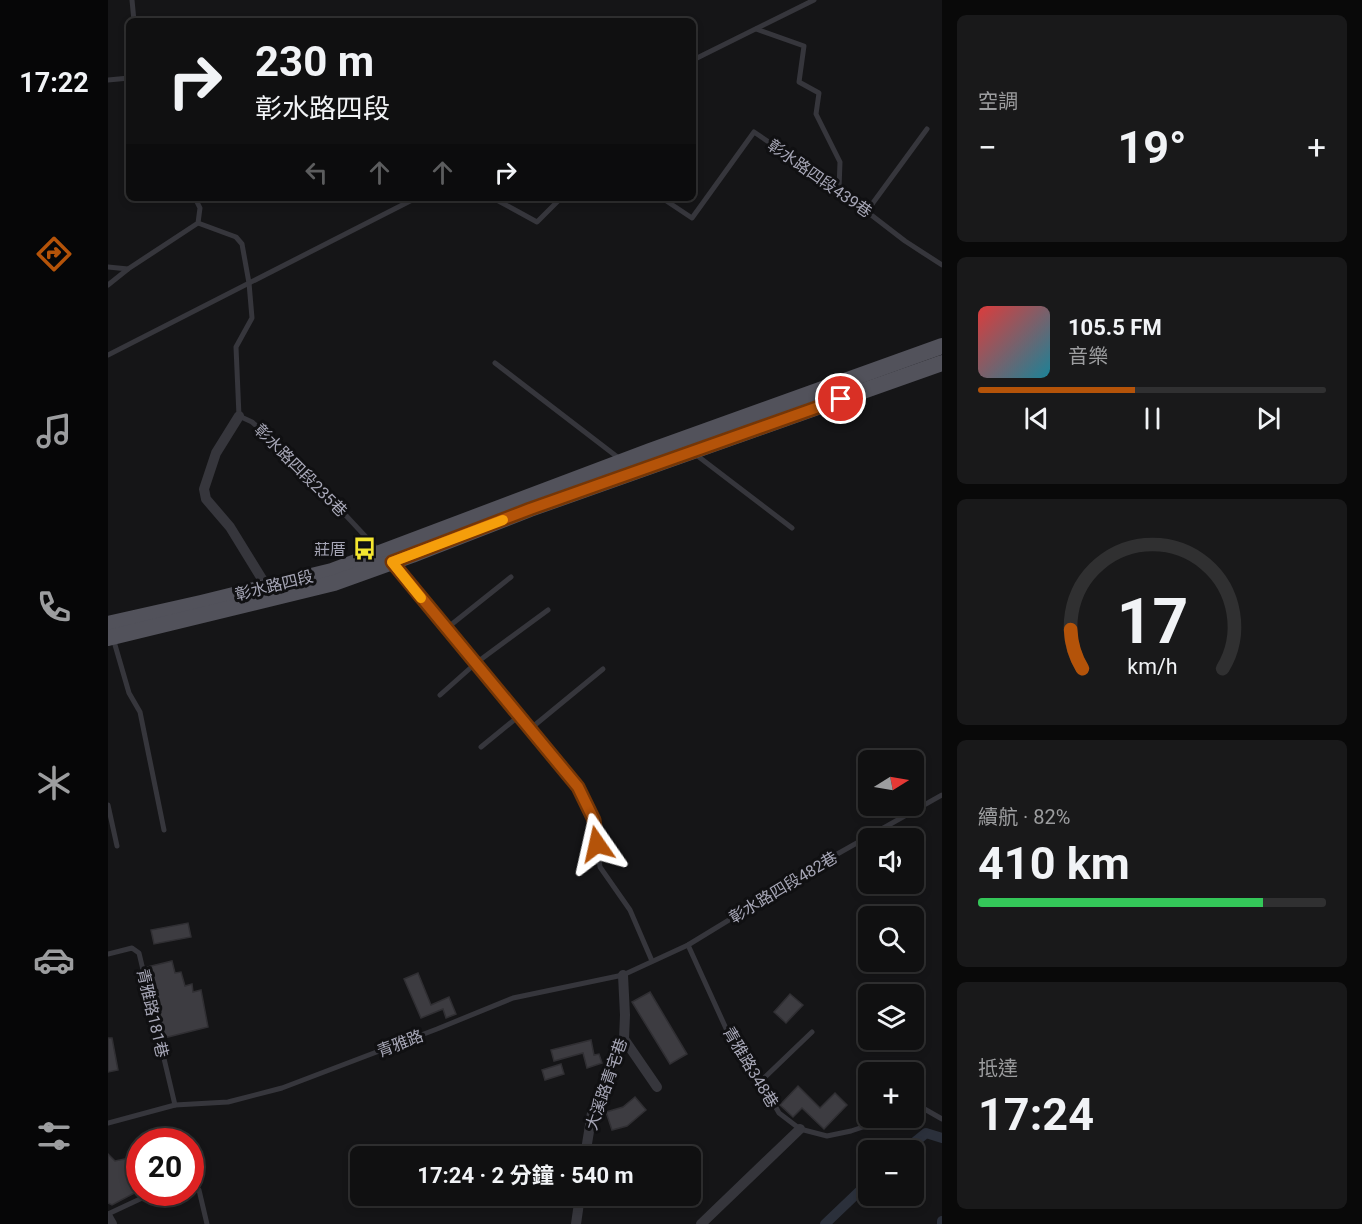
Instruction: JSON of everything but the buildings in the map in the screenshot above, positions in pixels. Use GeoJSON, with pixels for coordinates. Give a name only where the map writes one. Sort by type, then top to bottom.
{"type":"FeatureCollection","features":[{"type":"Feature","properties":{"kind":"main road","name":"彰水路四段"},"geometry":{"type":"LineString","coordinates":[[109,633],[267,587],[386,558],[530,509],[651,458],[942,346]]}},
{"type":"Feature","properties":{"kind":"main road","name":"彰水路四段"},"geometry":{"type":"LineString","coordinates":[[109,633],[334,583],[386,558],[623,461],[692,452],[942,363]]}},
{"type":"Feature","properties":{"kind":"street"},"geometry":{"type":"LineString","coordinates":[[239,416],[216,453],[204,489],[206,499],[230,527],[267,587]]}},
{"type":"Feature","properties":{"kind":"street","name":"大溪路青宅巷"},"geometry":{"type":"LineString","coordinates":[[587,1146],[592,1113],[624,1039],[624,975]]}},
{"type":"Feature","properties":{"kind":"street"},"geometry":{"type":"LineString","coordinates":[[624,1039],[657,1087]]}},
{"type":"Feature","properties":{"kind":"street"},"geometry":{"type":"LineString","coordinates":[[701,1224],[800,1129]]}},
{"type":"Feature","properties":{"kind":"street"},"geometry":{"type":"LineString","coordinates":[[576,1224],[579,1206]]}},
{"type":"Feature","properties":{"kind":"street"},"geometry":{"type":"LineString","coordinates":[[108,1216],[112,1224]]}},
{"type":"Feature","properties":{"kind":"lane"},"geometry":{"type":"LineString","coordinates":[[132,0],[134,18]]}},
{"type":"Feature","properties":{"kind":"lane"},"geometry":{"type":"LineString","coordinates":[[696,59],[814,0]]}},
{"type":"Feature","properties":{"kind":"lane"},"geometry":{"type":"LineString","coordinates":[[756,29],[804,46],[799,82],[819,93],[816,114],[840,162],[838,189]]}},
{"type":"Feature","properties":{"kind":"lane"},"geometry":{"type":"LineString","coordinates":[[108,80],[126,78]]}},
{"type":"Feature","properties":{"kind":"lane"},"geometry":{"type":"LineString","coordinates":[[867,211],[927,129]]}},
{"type":"Feature","properties":{"kind":"lane","name":"彰水路四段439巷"},"geometry":{"type":"LineString","coordinates":[[666,201],[692,218],[754,132],[838,189],[905,241],[942,265]]}},
{"type":"Feature","properties":{"kind":"lane"},"geometry":{"type":"LineString","coordinates":[[108,285],[198,223],[200,208],[196,201]]}},
{"type":"Feature","properties":{"kind":"lane"},"geometry":{"type":"LineString","coordinates":[[108,355],[410,201]]}},
{"type":"Feature","properties":{"kind":"lane"},"geometry":{"type":"LineString","coordinates":[[498,201],[537,222],[558,201]]}},
{"type":"Feature","properties":{"kind":"lane","name":"彰水路四段235巷"},"geometry":{"type":"LineString","coordinates":[[198,223],[236,237],[242,244],[249,282],[252,318],[236,347],[239,416],[252,422],[284,449],[386,558],[578,787],[594,820],[600,867],[630,910],[652,961]]}},
{"type":"Feature","properties":{"kind":"lane"},"geometry":{"type":"LineString","coordinates":[[108,267],[129,269]]}},
{"type":"Feature","properties":{"kind":"lane"},"geometry":{"type":"LineString","coordinates":[[495,363],[623,461]]}},
{"type":"Feature","properties":{"kind":"lane"},"geometry":{"type":"LineString","coordinates":[[692,452],[792,528]]}},
{"type":"Feature","properties":{"kind":"lane"},"geometry":{"type":"LineString","coordinates":[[447,628],[511,578]]}},
{"type":"Feature","properties":{"kind":"lane"},"geometry":{"type":"LineString","coordinates":[[440,695],[476,663],[548,610]]}},
{"type":"Feature","properties":{"kind":"lane"},"geometry":{"type":"LineString","coordinates":[[109,633],[129,693],[140,712],[164,830]]}},
{"type":"Feature","properties":{"kind":"lane"},"geometry":{"type":"LineString","coordinates":[[530,729],[603,669]]}},
{"type":"Feature","properties":{"kind":"lane"},"geometry":{"type":"LineString","coordinates":[[481,747],[519,716]]}},
{"type":"Feature","properties":{"kind":"lane","name":"彰水路四段482巷"},"geometry":{"type":"LineString","coordinates":[[687,945],[832,857],[942,795]]}},
{"type":"Feature","properties":{"kind":"lane"},"geometry":{"type":"LineString","coordinates":[[108,805],[117,846]]}},
{"type":"Feature","properties":{"kind":"lane","name":"青雅路"},"geometry":{"type":"LineString","coordinates":[[108,1123],[175,1105],[228,1102],[282,1088],[513,998],[624,975],[687,945]]}},
{"type":"Feature","properties":{"kind":"lane","name":"青雅路348巷"},"geometry":{"type":"LineString","coordinates":[[687,945],[729,1035],[761,1081],[779,1113],[800,1129],[827,1136],[860,1128]]}},
{"type":"Feature","properties":{"kind":"lane","name":"青雅路181巷"},"geometry":{"type":"LineString","coordinates":[[108,954],[132,948],[139,953],[175,1105]]}},
{"type":"Feature","properties":{"kind":"lane"},"geometry":{"type":"LineString","coordinates":[[761,1081],[812,1032]]}},
{"type":"Feature","properties":{"kind":"lane"},"geometry":{"type":"LineString","coordinates":[[924,1109],[940,1119]]}},
{"type":"Feature","properties":{"kind":"lane"},"geometry":{"type":"LineString","coordinates":[[108,1216],[128,1206]]}},
{"type":"Feature","properties":{"kind":"lane"},"geometry":{"type":"LineString","coordinates":[[203,1206],[207,1224]]}},
{"type":"Feature","properties":{"kind":"waterway"},"geometry":{"type":"LineString","coordinates":[[917,1140],[926,1133],[942,1138]]}},
{"type":"Feature","properties":{"kind":"waterway"},"geometry":{"type":"LineString","coordinates":[[825,1224],[858,1193]]}},
{"type":"Feature","properties":{"kind":"slow traffic"},"geometry":{"type":"LineString","coordinates":[[421,598],[392,562],[503,520]]}},
{"type":"Feature","properties":{"kind":"place","name":"莊厝"},"geometry":{"type":"Point","coordinates":[364,549]}},
{"type":"Feature","properties":{"kind":"route"},"geometry":{"type":"LineString","coordinates":[[597,844],[594,820],[578,787],[392,562],[530,509],[841,399]]}}]}
